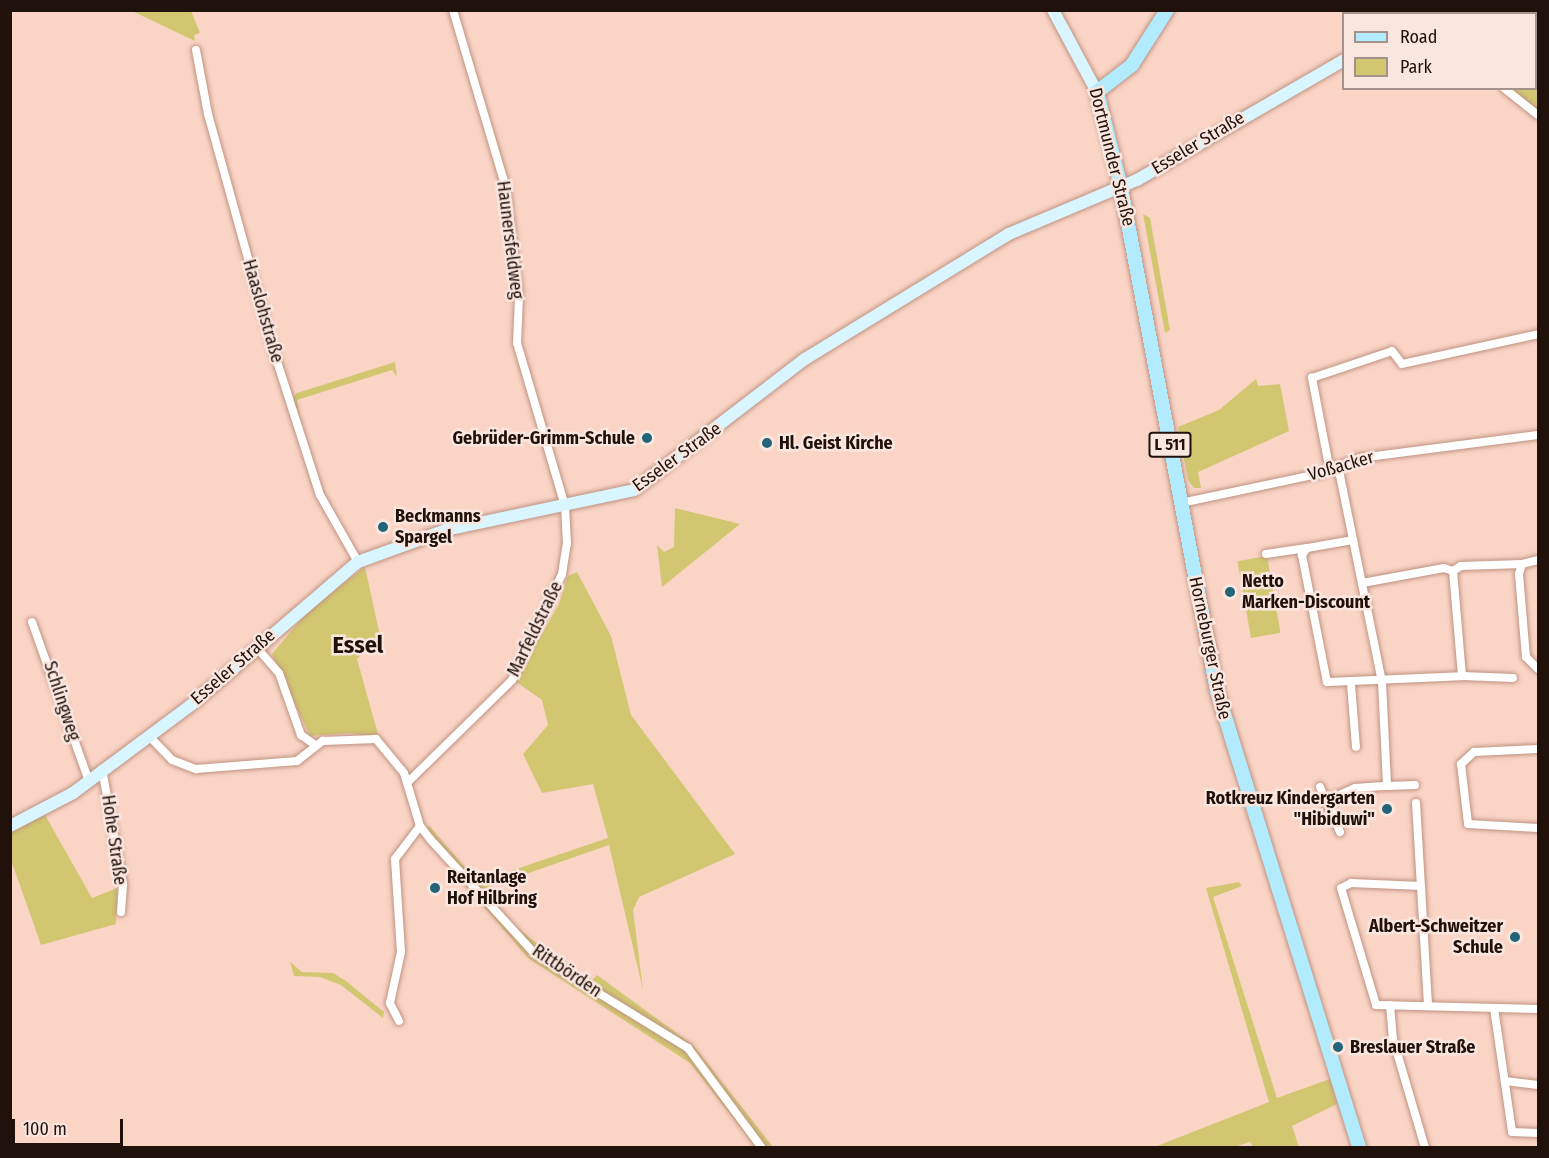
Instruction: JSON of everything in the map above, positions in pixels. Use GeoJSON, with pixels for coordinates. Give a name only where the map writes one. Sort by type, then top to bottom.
{"type":"FeatureCollection","features":[{"type":"Feature","properties":{"kind":"main road","name":"Dortmunder Straße"},"geometry":{"type":"LineString","coordinates":[[1053,10],[1097,92],[1121,187],[1146,313]]}},
{"type":"Feature","properties":{"kind":"main road"},"geometry":{"type":"LineString","coordinates":[[1097,92],[1132,65],[1167,10]]}},
{"type":"Feature","properties":{"kind":"main road","name":"Esseler Straße"},"geometry":{"type":"LineString","coordinates":[[10,826],[48,809],[148,736],[258,648],[358,562],[413,538],[637,489],[805,359],[1009,234],[1121,187],[1342,61]]}},
{"type":"Feature","properties":{"kind":"main road","name":"Horneburger Straße"},"geometry":{"type":"LineString","coordinates":[[1146,313],[1216,691],[1359,1148]]}},
{"type":"Feature","properties":{"kind":"street","name":"Haunersfeldweg"},"geometry":{"type":"LineString","coordinates":[[453,10],[506,188],[519,297],[517,343],[565,506]]}},
{"type":"Feature","properties":{"kind":"street","name":"Haaslohstraße"},"geometry":{"type":"LineString","coordinates":[[196,50],[208,114],[275,355],[320,495],[358,562]]}},
{"type":"Feature","properties":{"kind":"street"},"geometry":{"type":"LineString","coordinates":[[1506,90],[1539,116]]}},
{"type":"Feature","properties":{"kind":"street"},"geometry":{"type":"LineString","coordinates":[[1387,786],[1382,682],[1353,540],[1336,468],[1328,461],[1312,378],[1392,351],[1402,364],[1539,334]]}},
{"type":"Feature","properties":{"kind":"street","name":"Voßacker"},"geometry":{"type":"LineString","coordinates":[[1180,503],[1336,468],[1360,458],[1539,435]]}},
{"type":"Feature","properties":{"kind":"street","name":"Marfeldstraße"},"geometry":{"type":"LineString","coordinates":[[408,782],[512,680],[562,574],[565,506]]}},
{"type":"Feature","properties":{"kind":"street"},"geometry":{"type":"LineString","coordinates":[[1266,554],[1353,540]]}},
{"type":"Feature","properties":{"kind":"street"},"geometry":{"type":"LineString","coordinates":[[1307,548],[1302,560],[1326,679],[1334,685],[1462,676],[1513,678]]}},
{"type":"Feature","properties":{"kind":"street"},"geometry":{"type":"LineString","coordinates":[[1453,571],[1461,566],[1522,564],[1539,560]]}},
{"type":"Feature","properties":{"kind":"street"},"geometry":{"type":"LineString","coordinates":[[1522,564],[1526,657],[1539,669]]}},
{"type":"Feature","properties":{"kind":"street"},"geometry":{"type":"LineString","coordinates":[[1362,583],[1444,568],[1453,571]]}},
{"type":"Feature","properties":{"kind":"street"},"geometry":{"type":"LineString","coordinates":[[1453,571],[1462,676]]}},
{"type":"Feature","properties":{"kind":"street","name":"Schlingweg"},"geometry":{"type":"LineString","coordinates":[[32,622],[88,781]]}},
{"type":"Feature","properties":{"kind":"street"},"geometry":{"type":"LineString","coordinates":[[258,648],[279,673],[301,735],[315,744]]}},
{"type":"Feature","properties":{"kind":"street"},"geometry":{"type":"LineString","coordinates":[[1351,684],[1356,747]]}},
{"type":"Feature","properties":{"kind":"street","name":"Rittbörden"},"geometry":{"type":"LineString","coordinates":[[148,736],[172,760],[196,769],[297,760],[315,744],[350,736],[376,739],[408,782],[420,826],[535,954],[688,1048],[762,1148]]}},
{"type":"Feature","properties":{"kind":"street"},"geometry":{"type":"LineString","coordinates":[[1539,749],[1469,753],[1461,764],[1468,824],[1539,828]]}},
{"type":"Feature","properties":{"kind":"street","name":"Hohe Straße"},"geometry":{"type":"LineString","coordinates":[[102,769],[120,864],[121,912]]}},
{"type":"Feature","properties":{"kind":"street"},"geometry":{"type":"LineString","coordinates":[[1326,801],[1355,788],[1415,785]]}},
{"type":"Feature","properties":{"kind":"street"},"geometry":{"type":"LineString","coordinates":[[1320,787],[1340,832]]}},
{"type":"Feature","properties":{"kind":"street"},"geometry":{"type":"LineString","coordinates":[[1416,803],[1428,1006]]}},
{"type":"Feature","properties":{"kind":"street"},"geometry":{"type":"LineString","coordinates":[[399,1021],[390,1003],[401,952],[395,859],[420,826]]}},
{"type":"Feature","properties":{"kind":"street"},"geometry":{"type":"LineString","coordinates":[[1421,886],[1351,883],[1341,888],[1376,1005],[1539,1009]]}},
{"type":"Feature","properties":{"kind":"street"},"geometry":{"type":"LineString","coordinates":[[1390,1005],[1392,1040],[1425,1148]]}},
{"type":"Feature","properties":{"kind":"street"},"geometry":{"type":"LineString","coordinates":[[1494,1008],[1512,1132],[1539,1133]]}},
{"type":"Feature","properties":{"kind":"street"},"geometry":{"type":"LineString","coordinates":[[1504,1081],[1539,1085]]}},
{"type":"Feature","properties":{"kind":"green space"},"geometry":{"type":"Polygon","coordinates":[[[132,11],[191,11],[200,33],[194,35],[195,41],[132,11]]]}},
{"type":"Feature","properties":{"kind":"green space"},"geometry":{"type":"Polygon","coordinates":[[[1538,11],[1537,76],[1537,12],[1524,12],[1538,11]]]}},
{"type":"Feature","properties":{"kind":"green space"},"geometry":{"type":"Polygon","coordinates":[[[1538,81],[1538,112],[1510,90],[1537,90],[1538,81]]]}},
{"type":"Feature","properties":{"kind":"green space"},"geometry":{"type":"Polygon","coordinates":[[[1143,214],[1150,218],[1170,330],[1165,333],[1143,214]]]}},
{"type":"Feature","properties":{"kind":"green space"},"geometry":{"type":"Polygon","coordinates":[[[395,362],[397,377],[392,370],[297,400],[301,427],[292,399],[297,393],[395,362]]]}},
{"type":"Feature","properties":{"kind":"green space"},"geometry":{"type":"Polygon","coordinates":[[[1256,379],[1258,386],[1280,384],[1289,431],[1198,472],[1201,488],[1194,488],[1188,480],[1178,427],[1219,410],[1256,379]]]}},
{"type":"Feature","properties":{"kind":"green space"},"geometry":{"type":"Polygon","coordinates":[[[675,508],[740,524],[662,587],[657,545],[664,552],[674,547],[675,508]]]}},
{"type":"Feature","properties":{"kind":"green space"},"geometry":{"type":"Polygon","coordinates":[[[1267,556],[1281,633],[1251,638],[1237,561],[1267,556]]]}},
{"type":"Feature","properties":{"kind":"green space"},"geometry":{"type":"Polygon","coordinates":[[[365,567],[380,636],[357,659],[379,738],[351,733],[310,736],[272,654],[310,609],[365,567]]]}},
{"type":"Feature","properties":{"kind":"green space"},"geometry":{"type":"Polygon","coordinates":[[[577,572],[611,636],[631,715],[735,854],[639,897],[633,910],[643,990],[609,845],[483,889],[512,924],[551,954],[592,980],[597,975],[693,1045],[773,1147],[756,1147],[690,1063],[528,958],[420,832],[429,826],[478,882],[608,838],[593,784],[542,793],[523,754],[548,725],[542,700],[515,681],[559,604],[568,576],[577,572]]]}},
{"type":"Feature","properties":{"kind":"green space"},"geometry":{"type":"Polygon","coordinates":[[[45,815],[92,898],[117,888],[116,924],[41,945],[11,860],[11,832],[45,815]]]}},
{"type":"Feature","properties":{"kind":"green space"},"geometry":{"type":"Polygon","coordinates":[[[1239,882],[1242,886],[1213,897],[1277,1098],[1330,1079],[1337,1104],[1292,1126],[1299,1147],[1253,1147],[1250,1142],[1234,1147],[1152,1148],[1269,1102],[1206,888],[1239,882]]]}},
{"type":"Feature","properties":{"kind":"green space"},"geometry":{"type":"Polygon","coordinates":[[[290,962],[302,972],[333,973],[384,1012],[383,1018],[341,985],[320,977],[294,976],[290,962]]]}},
{"type":"Feature","properties":{"kind":"place","name":"Gebrüder-Grimm-Schule"},"geometry":{"type":"Point","coordinates":[647,438]}},
{"type":"Feature","properties":{"kind":"place","name":"Hl. Geist Kirche"},"geometry":{"type":"Point","coordinates":[767,443]}},
{"type":"Feature","properties":{"kind":"place","name":"Beckmanns Spargel"},"geometry":{"type":"Point","coordinates":[383,527]}},
{"type":"Feature","properties":{"kind":"place","name":"Netto Marken-Discount"},"geometry":{"type":"Point","coordinates":[1230,592]}},
{"type":"Feature","properties":{"kind":"place","name":"Rotkreuz Kindergarten \"Hibiduwi\""},"geometry":{"type":"Point","coordinates":[1387,809]}},
{"type":"Feature","properties":{"kind":"place","name":"Reitanlage Hof Hilbring"},"geometry":{"type":"Point","coordinates":[435,888]}},
{"type":"Feature","properties":{"kind":"place","name":"Albert-Schweitzer Schule"},"geometry":{"type":"Point","coordinates":[1515,937]}},
{"type":"Feature","properties":{"kind":"place","name":"Breslauer Straße"},"geometry":{"type":"Point","coordinates":[1338,1047]}},
{"type":"Feature","properties":{"kind":"district","name":"Essel"},"geometry":{"type":"Point","coordinates":[358,646]}}]}
